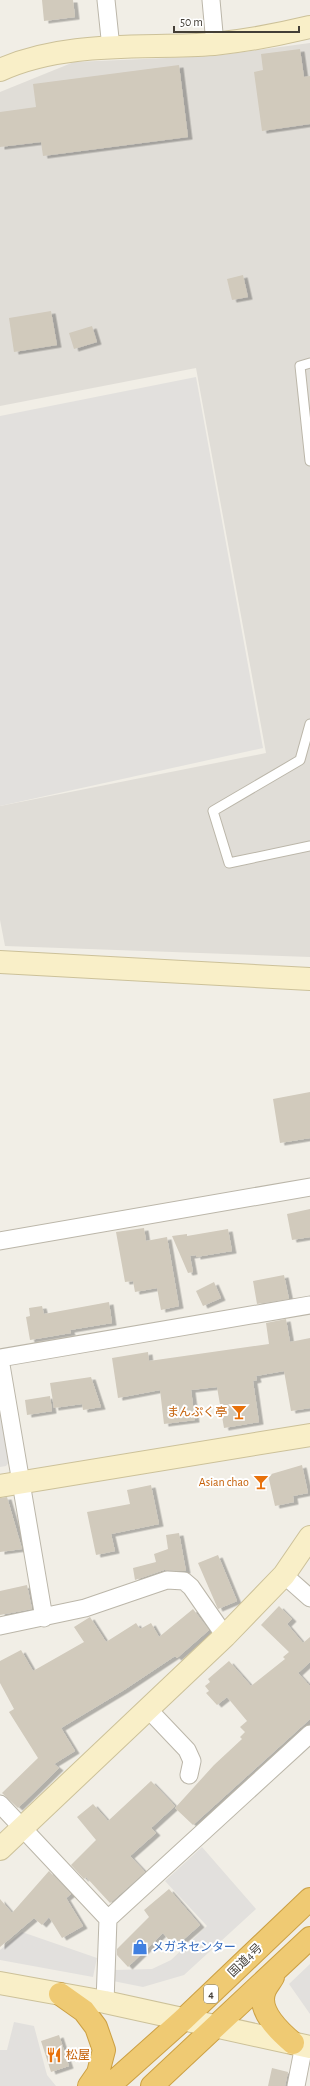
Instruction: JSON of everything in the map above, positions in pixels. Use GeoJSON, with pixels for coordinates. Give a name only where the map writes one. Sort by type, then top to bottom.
{"type":"FeatureCollection","features":[{"type":"Feature","properties":{"kind":"highway","name":"国道4号"},"geometry":{"type":"LineString","coordinates":[[109,2086],[184,2019],[310,1899]]}},
{"type":"Feature","properties":{"kind":"highway","name":"4"},"geometry":{"type":"LineString","coordinates":[[152,2086],[310,1938]]}},
{"type":"Feature","properties":{"kind":"highway"},"geometry":{"type":"LineString","coordinates":[[280,1967],[264,1991],[265,2010],[275,2028],[302,2045]]}},
{"type":"Feature","properties":{"kind":"highway"},"geometry":{"type":"LineString","coordinates":[[60,1994],[84,2011],[96,2028],[104,2050],[98,2073],[88,2086]]}},
{"type":"Feature","properties":{"kind":"street"},"geometry":{"type":"LineString","coordinates":[[106,0],[111,48]]}},
{"type":"Feature","properties":{"kind":"street"},"geometry":{"type":"LineString","coordinates":[[211,0],[215,44]]}},
{"type":"Feature","properties":{"kind":"street"},"geometry":{"type":"LineString","coordinates":[[0,70],[19,61],[76,50],[215,44],[310,27]]}},
{"type":"Feature","properties":{"kind":"street"},"geometry":{"type":"LineString","coordinates":[[0,962],[310,979]]}},
{"type":"Feature","properties":{"kind":"street"},"geometry":{"type":"LineString","coordinates":[[0,1241],[310,1187]]}},
{"type":"Feature","properties":{"kind":"street"},"geometry":{"type":"LineString","coordinates":[[44,1618],[0,1359],[310,1304]]}},
{"type":"Feature","properties":{"kind":"street"},"geometry":{"type":"LineString","coordinates":[[0,1486],[310,1434]]}},
{"type":"Feature","properties":{"kind":"street"},"geometry":{"type":"LineString","coordinates":[[0,1849],[225,1636],[284,1575],[310,1537]]}},
{"type":"Feature","properties":{"kind":"street"},"geometry":{"type":"LineString","coordinates":[[284,1575],[310,1598]]}},
{"type":"Feature","properties":{"kind":"street"},"geometry":{"type":"LineString","coordinates":[[0,1626],[44,1618],[85,1608],[167,1580],[184,1581],[191,1587],[225,1636]]}},
{"type":"Feature","properties":{"kind":"street"},"geometry":{"type":"LineString","coordinates":[[148,1709],[187,1750],[192,1761],[188,1775]]}},
{"type":"Feature","properties":{"kind":"street"},"geometry":{"type":"LineString","coordinates":[[108,1919],[310,1734]]}},
{"type":"Feature","properties":{"kind":"street"},"geometry":{"type":"LineString","coordinates":[[0,1804],[108,1919],[105,2002]]}},
{"type":"Feature","properties":{"kind":"street"},"geometry":{"type":"LineString","coordinates":[[0,1983],[105,2002],[302,2045],[296,2086]]}},
{"type":"Feature","properties":{"kind":"lane"},"geometry":{"type":"LineString","coordinates":[[310,363],[300,366],[310,461]]}},
{"type":"Feature","properties":{"kind":"lane"},"geometry":{"type":"LineString","coordinates":[[310,724],[300,760],[213,811],[229,863],[310,846]]}},
{"type":"Feature","properties":{"kind":"shaded area"},"geometry":{"type":"Polygon","coordinates":[[[310,43],[310,957],[5,946],[0,920],[0,806],[266,753],[196,368],[0,406],[0,92],[74,62],[213,56],[310,43]]]}},
{"type":"Feature","properties":{"kind":"shaded area"},"geometry":{"type":"Polygon","coordinates":[[[196,377],[263,748],[0,806],[0,416],[196,377]]]}},
{"type":"Feature","properties":{"kind":"shaded area"},"geometry":{"type":"Polygon","coordinates":[[[0,1384],[12,1458],[6,1466],[0,1467],[0,1384]]]}},
{"type":"Feature","properties":{"kind":"shaded area"},"geometry":{"type":"Polygon","coordinates":[[[202,1847],[256,1909],[184,1975],[143,1987],[108,1980],[114,1970],[152,1969],[171,1960],[207,1926],[165,1881],[202,1847]]]}},
{"type":"Feature","properties":{"kind":"shaded area"},"geometry":{"type":"Polygon","coordinates":[[[22,1932],[97,1958],[93,1977],[0,1960],[0,1950],[22,1932]]]}},
{"type":"Feature","properties":{"kind":"shaded area"},"geometry":{"type":"Polygon","coordinates":[[[310,1964],[310,2014],[289,1984],[310,1964]]]}},
{"type":"Feature","properties":{"kind":"shaded area"},"geometry":{"type":"Polygon","coordinates":[[[14,2022],[34,2026],[47,2075],[56,2086],[0,2086],[0,2050],[7,2050],[14,2022]]]}},
{"type":"Feature","properties":{"kind":"building"},"geometry":{"type":"Polygon","coordinates":[[[42,0],[73,0],[75,17],[44,21],[42,0]]]}},
{"type":"Feature","properties":{"kind":"building"},"geometry":{"type":"Polygon","coordinates":[[[300,49],[304,77],[310,76],[310,124],[262,131],[254,72],[263,70],[261,54],[300,49]]]}},
{"type":"Feature","properties":{"kind":"building"},"geometry":{"type":"Polygon","coordinates":[[[179,65],[188,137],[43,156],[41,142],[0,147],[0,112],[36,107],[33,84],[179,65]]]}},
{"type":"Feature","properties":{"kind":"building"},"geometry":{"type":"Polygon","coordinates":[[[243,275],[248,297],[232,300],[227,279],[243,275]]]}},
{"type":"Feature","properties":{"kind":"building"},"geometry":{"type":"Polygon","coordinates":[[[51,311],[57,345],[14,352],[9,318],[51,311]]]}},
{"type":"Feature","properties":{"kind":"building"},"geometry":{"type":"Polygon","coordinates":[[[92,326],[97,342],[74,349],[69,333],[92,326]]]}},
{"type":"Feature","properties":{"kind":"building"},"geometry":{"type":"Polygon","coordinates":[[[310,1092],[310,1138],[280,1143],[273,1099],[310,1092]]]}},
{"type":"Feature","properties":{"kind":"building"},"geometry":{"type":"Polygon","coordinates":[[[310,1209],[310,1237],[292,1240],[287,1214],[310,1209]]]}},
{"type":"Feature","properties":{"kind":"building"},"geometry":{"type":"Polygon","coordinates":[[[144,1228],[146,1241],[167,1237],[179,1306],[161,1310],[157,1288],[135,1292],[133,1281],[125,1282],[116,1232],[144,1228]]]}},
{"type":"Feature","properties":{"kind":"building"},"geometry":{"type":"Polygon","coordinates":[[[228,1229],[232,1251],[196,1257],[196,1255],[190,1256],[193,1272],[188,1273],[172,1236],[187,1234],[187,1236],[228,1229]]]}},
{"type":"Feature","properties":{"kind":"building"},"geometry":{"type":"Polygon","coordinates":[[[284,1275],[289,1299],[257,1304],[253,1281],[284,1275]]]}},
{"type":"Feature","properties":{"kind":"building"},"geometry":{"type":"Polygon","coordinates":[[[214,1282],[221,1298],[203,1306],[196,1291],[214,1282]]]}},
{"type":"Feature","properties":{"kind":"building"},"geometry":{"type":"Polygon","coordinates":[[[109,1302],[112,1323],[70,1330],[71,1333],[30,1340],[26,1317],[30,1316],[29,1308],[42,1306],[44,1314],[109,1302]]]}},
{"type":"Feature","properties":{"kind":"building"},"geometry":{"type":"Polygon","coordinates":[[[286,1319],[290,1342],[310,1338],[310,1408],[291,1411],[284,1371],[256,1376],[257,1380],[253,1381],[259,1422],[224,1428],[217,1387],[191,1390],[195,1420],[164,1424],[160,1390],[118,1398],[112,1358],[148,1352],[149,1361],[269,1344],[266,1323],[286,1319]]]}},
{"type":"Feature","properties":{"kind":"building"},"geometry":{"type":"Polygon","coordinates":[[[91,1377],[101,1407],[83,1410],[82,1404],[54,1408],[50,1383],[91,1377]]]}},
{"type":"Feature","properties":{"kind":"building"},"geometry":{"type":"Polygon","coordinates":[[[50,1396],[52,1411],[27,1415],[25,1400],[50,1396]]]}},
{"type":"Feature","properties":{"kind":"building"},"geometry":{"type":"Polygon","coordinates":[[[302,1465],[308,1493],[293,1496],[294,1502],[275,1506],[268,1475],[302,1465]]]}},
{"type":"Feature","properties":{"kind":"building"},"geometry":{"type":"Polygon","coordinates":[[[151,1485],[159,1524],[111,1534],[115,1551],[96,1555],[87,1512],[130,1504],[127,1490],[151,1485]]]}},
{"type":"Feature","properties":{"kind":"building"},"geometry":{"type":"Polygon","coordinates":[[[7,1497],[22,1549],[0,1552],[0,1498],[7,1497]]]}},
{"type":"Feature","properties":{"kind":"building"},"geometry":{"type":"Polygon","coordinates":[[[179,1533],[186,1571],[164,1570],[135,1580],[133,1568],[156,1562],[154,1554],[168,1549],[166,1535],[179,1533]]]}},
{"type":"Feature","properties":{"kind":"building"},"geometry":{"type":"Polygon","coordinates":[[[218,1555],[237,1601],[218,1609],[198,1563],[218,1555]]]}},
{"type":"Feature","properties":{"kind":"building"},"geometry":{"type":"Polygon","coordinates":[[[27,1585],[32,1609],[0,1615],[0,1591],[27,1585]]]}},
{"type":"Feature","properties":{"kind":"building"},"geometry":{"type":"Polygon","coordinates":[[[279,1606],[292,1619],[287,1624],[303,1643],[310,1637],[310,1662],[298,1673],[310,1686],[310,1719],[193,1825],[175,1808],[214,1765],[242,1739],[240,1737],[245,1732],[240,1727],[247,1721],[227,1697],[217,1705],[206,1693],[209,1691],[205,1686],[210,1682],[208,1679],[229,1661],[251,1686],[285,1659],[283,1657],[289,1652],[261,1625],[279,1606]]]}},
{"type":"Feature","properties":{"kind":"building"},"geometry":{"type":"Polygon","coordinates":[[[193,1609],[209,1630],[177,1658],[175,1656],[124,1690],[61,1728],[75,1751],[54,1764],[59,1768],[18,1808],[2,1793],[38,1758],[9,1712],[14,1709],[0,1683],[0,1661],[21,1650],[33,1671],[84,1642],[74,1627],[90,1617],[106,1642],[136,1623],[140,1629],[151,1623],[159,1637],[193,1609]]]}},
{"type":"Feature","properties":{"kind":"building"},"geometry":{"type":"Polygon","coordinates":[[[151,1781],[175,1806],[151,1828],[156,1833],[130,1856],[145,1872],[110,1903],[86,1877],[84,1879],[71,1865],[96,1840],[77,1817],[93,1804],[108,1821],[151,1781]]]}},
{"type":"Feature","properties":{"kind":"building"},"geometry":{"type":"Polygon","coordinates":[[[49,1871],[71,1894],[66,1898],[83,1926],[62,1938],[49,1917],[42,1925],[34,1918],[0,1947],[0,1899],[12,1913],[49,1871]]]}},
{"type":"Feature","properties":{"kind":"building"},"geometry":{"type":"Polygon","coordinates":[[[169,1889],[200,1925],[175,1947],[163,1933],[128,1967],[117,1955],[117,1949],[149,1917],[144,1910],[169,1889]]]}},
{"type":"Feature","properties":{"kind":"building"},"geometry":{"type":"Polygon","coordinates":[[[59,2035],[69,2066],[51,2072],[41,2041],[59,2035]]]}},
{"type":"Feature","properties":{"kind":"building"},"geometry":{"type":"Polygon","coordinates":[[[272,2068],[288,2072],[285,2086],[268,2086],[272,2068]]]}},
{"type":"Feature","properties":{"kind":"place","name":"まんぷく亭"},"geometry":{"type":"Point","coordinates":[239,1412]}},
{"type":"Feature","properties":{"kind":"place","name":"Asian chao"},"geometry":{"type":"Point","coordinates":[261,1482]}},
{"type":"Feature","properties":{"kind":"place","name":"メガネセンター"},"geometry":{"type":"Point","coordinates":[140,1947]}},
{"type":"Feature","properties":{"kind":"place","name":"松屋"},"geometry":{"type":"Point","coordinates":[54,2055]}}]}
